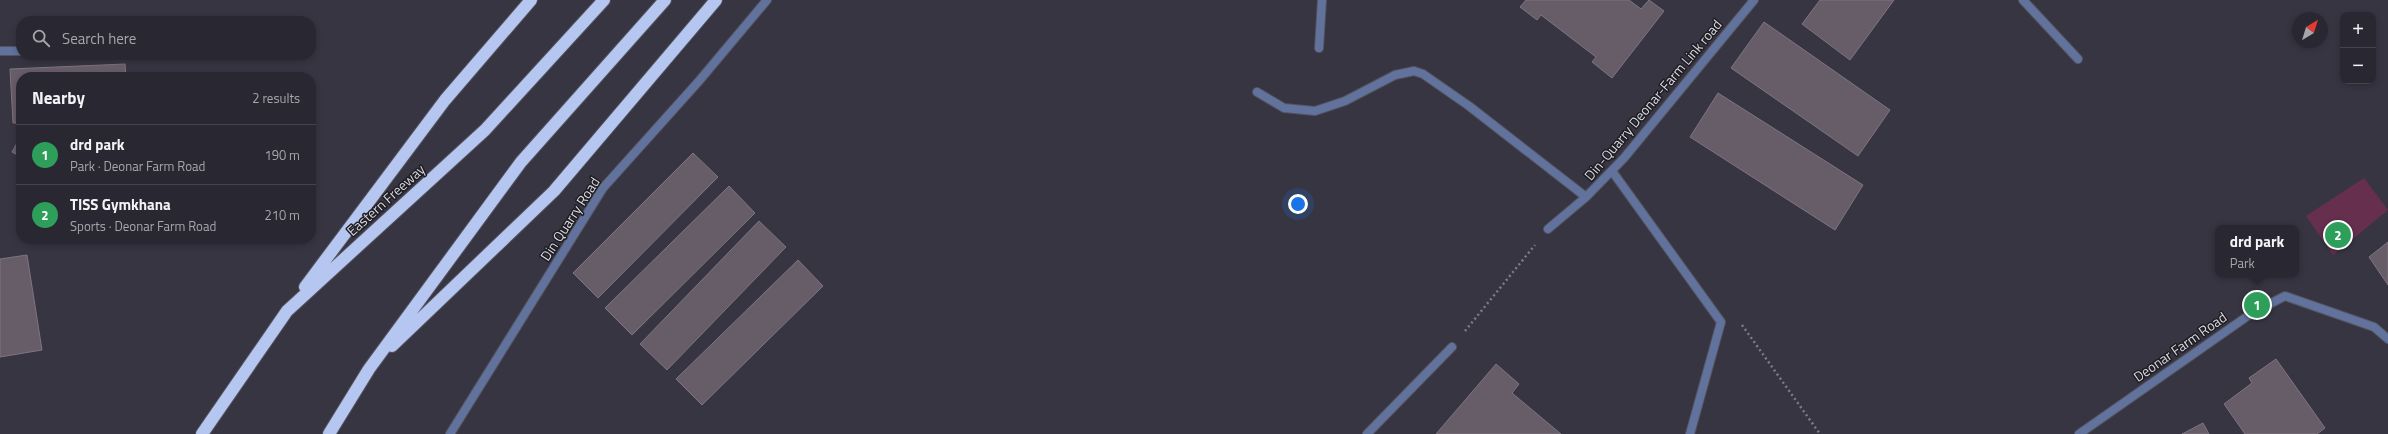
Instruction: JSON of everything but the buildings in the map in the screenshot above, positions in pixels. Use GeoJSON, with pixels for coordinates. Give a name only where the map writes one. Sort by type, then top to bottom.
{"type":"FeatureCollection","features":[{"type":"Feature","properties":{"kind":"highway"},"geometry":{"type":"LineString","coordinates":[[287,311],[445,100],[531,0]]}},
{"type":"Feature","properties":{"kind":"highway","name":"Eastern Freeway"},"geometry":{"type":"LineString","coordinates":[[202,434],[287,311],[485,130],[604,0]]}},
{"type":"Feature","properties":{"kind":"highway"},"geometry":{"type":"LineString","coordinates":[[329,434],[369,369],[521,162],[665,0]]}},
{"type":"Feature","properties":{"kind":"highway"},"geometry":{"type":"LineString","coordinates":[[369,369],[554,191],[716,0]]}},
{"type":"Feature","properties":{"kind":"street","name":"Din Quarry Road"},"geometry":{"type":"LineString","coordinates":[[450,434],[603,188],[699,81],[767,0]]}},
{"type":"Feature","properties":{"kind":"street"},"geometry":{"type":"LineString","coordinates":[[1319,48],[1322,0]]}},
{"type":"Feature","properties":{"kind":"street","name":"Din-Quarry Deonar-Farm Link road"},"geometry":{"type":"LineString","coordinates":[[1548,229],[1586,197],[1612,171],[1754,0]]}},
{"type":"Feature","properties":{"kind":"street"},"geometry":{"type":"LineString","coordinates":[[2023,0],[2078,59]]}},
{"type":"Feature","properties":{"kind":"street"},"geometry":{"type":"LineString","coordinates":[[0,51],[16,52]]}},
{"type":"Feature","properties":{"kind":"street"},"geometry":{"type":"LineString","coordinates":[[1257,92],[1284,108],[1315,111],[1345,101],[1395,75],[1414,71],[1423,74],[1469,106],[1586,197]]}},
{"type":"Feature","properties":{"kind":"street"},"geometry":{"type":"LineString","coordinates":[[1612,171],[1721,322],[1690,434]]}},
{"type":"Feature","properties":{"kind":"street","name":"Deonar Farm Road"},"geometry":{"type":"LineString","coordinates":[[2079,434],[2252,313],[2285,296],[2374,328],[2388,339]]}},
{"type":"Feature","properties":{"kind":"street"},"geometry":{"type":"LineString","coordinates":[[1367,434],[1452,347]]}},
{"type":"Feature","properties":{"kind":"path"},"geometry":{"type":"LineString","coordinates":[[1452,347],[1548,229]]}},
{"type":"Feature","properties":{"kind":"shaded area"},"geometry":{"type":"Polygon","coordinates":[[[2364,178],[2388,210],[2333,255],[2306,216],[2364,178]]]}},
{"type":"Feature","properties":{"kind":"place","name":"TISS Gymkhana"},"geometry":{"type":"Point","coordinates":[2338,235]}},
{"type":"Feature","properties":{"kind":"place","name":"drd park"},"geometry":{"type":"Point","coordinates":[2257,305]}}]}
